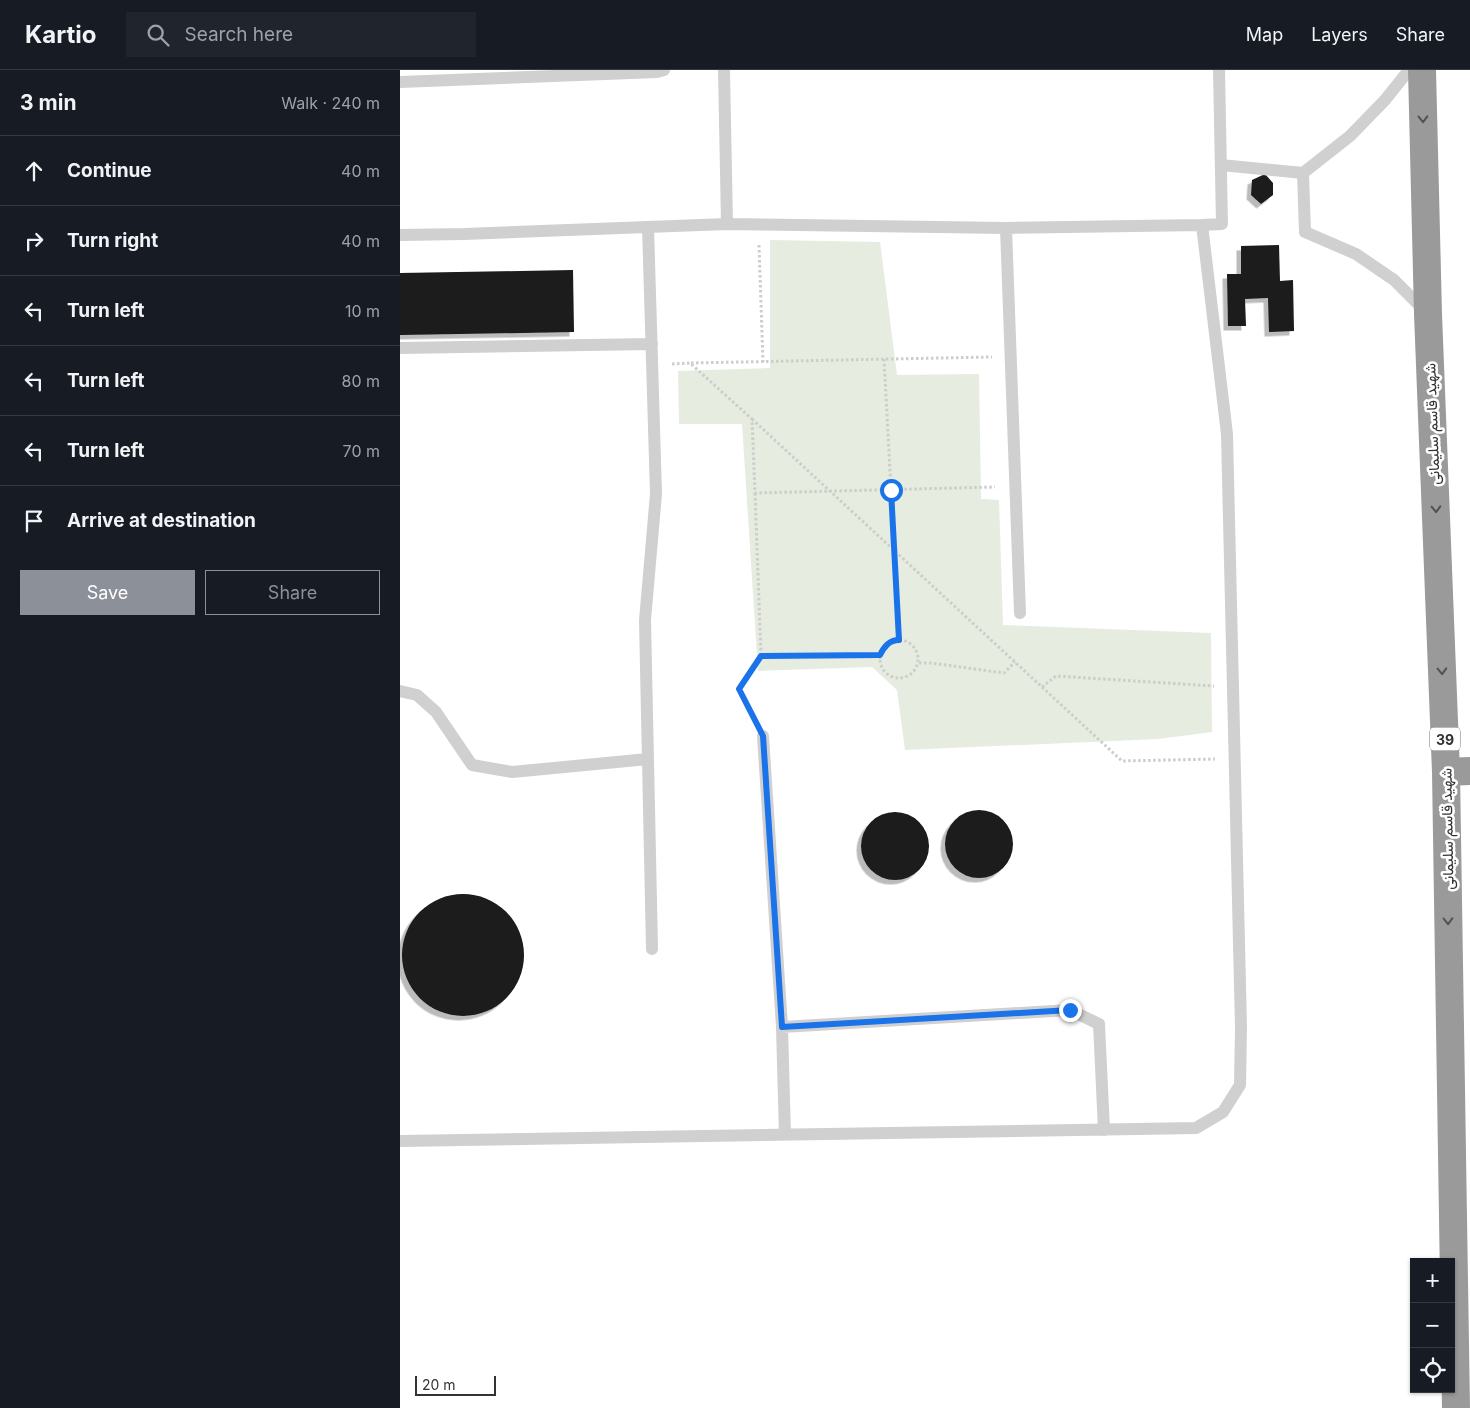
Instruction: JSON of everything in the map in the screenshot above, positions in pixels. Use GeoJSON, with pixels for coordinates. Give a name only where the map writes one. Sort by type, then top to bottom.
{"type":"FeatureCollection","features":[{"type":"Feature","properties":{"kind":"highway","name":"شهید قاسم سلیمانی"},"geometry":{"type":"LineString","coordinates":[[1422,70],[1428,314],[1458,771],[1456,1408]]}},
{"type":"Feature","properties":{"kind":"lane"},"geometry":{"type":"LineString","coordinates":[[400,82],[657,72],[664,70]]}},
{"type":"Feature","properties":{"kind":"lane"},"geometry":{"type":"LineString","coordinates":[[724,70],[727,224]]}},
{"type":"Feature","properties":{"kind":"lane"},"geometry":{"type":"LineString","coordinates":[[400,235],[727,224],[1006,228],[1222,224],[1219,70]]}},
{"type":"Feature","properties":{"kind":"lane"},"geometry":{"type":"LineString","coordinates":[[1221,166],[1303,173],[1350,136],[1385,100],[1409,70]]}},
{"type":"Feature","properties":{"kind":"lane"},"geometry":{"type":"LineString","coordinates":[[1303,173],[1305,232],[1356,254],[1394,280],[1428,314]]}},
{"type":"Feature","properties":{"kind":"lane"},"geometry":{"type":"LineString","coordinates":[[400,1141],[1196,1128],[1223,1112],[1240,1085],[1241,1028],[1233,687],[1226,434],[1202,225]]}},
{"type":"Feature","properties":{"kind":"lane"},"geometry":{"type":"LineString","coordinates":[[648,227],[656,494],[645,620],[652,949]]}},
{"type":"Feature","properties":{"kind":"lane"},"geometry":{"type":"LineString","coordinates":[[1006,228],[1020,613]]}},
{"type":"Feature","properties":{"kind":"lane"},"geometry":{"type":"LineString","coordinates":[[400,348],[652,344]]}},
{"type":"Feature","properties":{"kind":"lane"},"geometry":{"type":"LineString","coordinates":[[400,691],[417,695],[436,712],[472,765],[512,772],[648,759]]}},
{"type":"Feature","properties":{"kind":"lane"},"geometry":{"type":"LineString","coordinates":[[763,736],[782,1027],[785,1135]]}},
{"type":"Feature","properties":{"kind":"lane"},"geometry":{"type":"LineString","coordinates":[[782,1027],[1070,1010],[1099,1024],[1104,1130]]}},
{"type":"Feature","properties":{"kind":"path"},"geometry":{"type":"LineString","coordinates":[[758,224],[763,362]]}},
{"type":"Feature","properties":{"kind":"path"},"geometry":{"type":"LineString","coordinates":[[652,365],[1010,357]]}},
{"type":"Feature","properties":{"kind":"path"},"geometry":{"type":"LineString","coordinates":[[884,359],[899,640]]}},
{"type":"Feature","properties":{"kind":"path"},"geometry":{"type":"LineString","coordinates":[[690,363],[1122,761],[1234,759]]}},
{"type":"Feature","properties":{"kind":"path"},"geometry":{"type":"LineString","coordinates":[[752,419],[761,656],[739,689],[763,736]]}},
{"type":"Feature","properties":{"kind":"path"},"geometry":{"type":"LineString","coordinates":[[755,493],[1016,487]]}},
{"type":"Feature","properties":{"kind":"path"},"geometry":{"type":"LineString","coordinates":[[893,640],[899,640],[913,644],[918,653],[919,663],[910,675],[905,678],[895,679],[886,674],[880,665],[880,655],[885,646],[893,640]]}},
{"type":"Feature","properties":{"kind":"path"},"geometry":{"type":"LineString","coordinates":[[761,656],[880,655]]}},
{"type":"Feature","properties":{"kind":"path"},"geometry":{"type":"LineString","coordinates":[[919,663],[1004,673],[1015,662]]}},
{"type":"Feature","properties":{"kind":"path"},"geometry":{"type":"LineString","coordinates":[[1042,687],[1056,676],[1233,687]]}},
{"type":"Feature","properties":{"kind":"shaded area"},"geometry":{"type":"Polygon","coordinates":[[[770,240],[880,242],[897,375],[979,374],[981,499],[999,500],[1003,625],[1211,633],[1212,732],[1158,739],[905,750],[897,690],[872,667],[758,671],[742,424],[679,424],[678,371],[770,368],[770,240]]]}},
{"type":"Feature","properties":{"kind":"building"},"geometry":{"type":"Polygon","coordinates":[[[1265,174],[1273,183],[1273,195],[1261,204],[1251,195],[1252,180],[1265,174]]]}},
{"type":"Feature","properties":{"kind":"building"},"geometry":{"type":"Polygon","coordinates":[[[1279,245],[1280,281],[1293,280],[1294,331],[1269,332],[1268,298],[1245,299],[1246,326],[1228,326],[1227,274],[1241,274],[1241,246],[1279,245]]]}},
{"type":"Feature","properties":{"kind":"building"},"geometry":{"type":"Polygon","coordinates":[[[573,270],[574,332],[400,335],[400,273],[573,270]]]}},
{"type":"Feature","properties":{"kind":"building"},"geometry":{"type":"Polygon","coordinates":[[[979,810],[992,813],[1003,820],[1010,831],[1013,844],[1010,857],[1003,868],[992,875],[979,878],[966,875],[955,868],[948,857],[945,844],[948,831],[955,820],[966,813],[979,810]]]}},
{"type":"Feature","properties":{"kind":"building"},"geometry":{"type":"Polygon","coordinates":[[[895,812],[908,815],[919,822],[926,833],[929,846],[926,859],[919,870],[908,877],[895,880],[882,877],[871,870],[864,859],[861,846],[864,833],[871,822],[882,815],[895,812]]]}},
{"type":"Feature","properties":{"kind":"building"},"geometry":{"type":"Polygon","coordinates":[[[463,894],[486,899],[506,912],[519,932],[524,955],[519,978],[506,998],[486,1011],[463,1016],[440,1011],[420,998],[407,978],[402,955],[407,932],[420,912],[440,899],[463,894]]]}},
{"type":"Feature","properties":{"kind":"route"},"geometry":{"type":"LineString","coordinates":[[891,490],[899,640],[893,640],[885,646],[880,655],[761,656],[739,689],[763,736],[782,1027],[1070,1010]]}}]}
